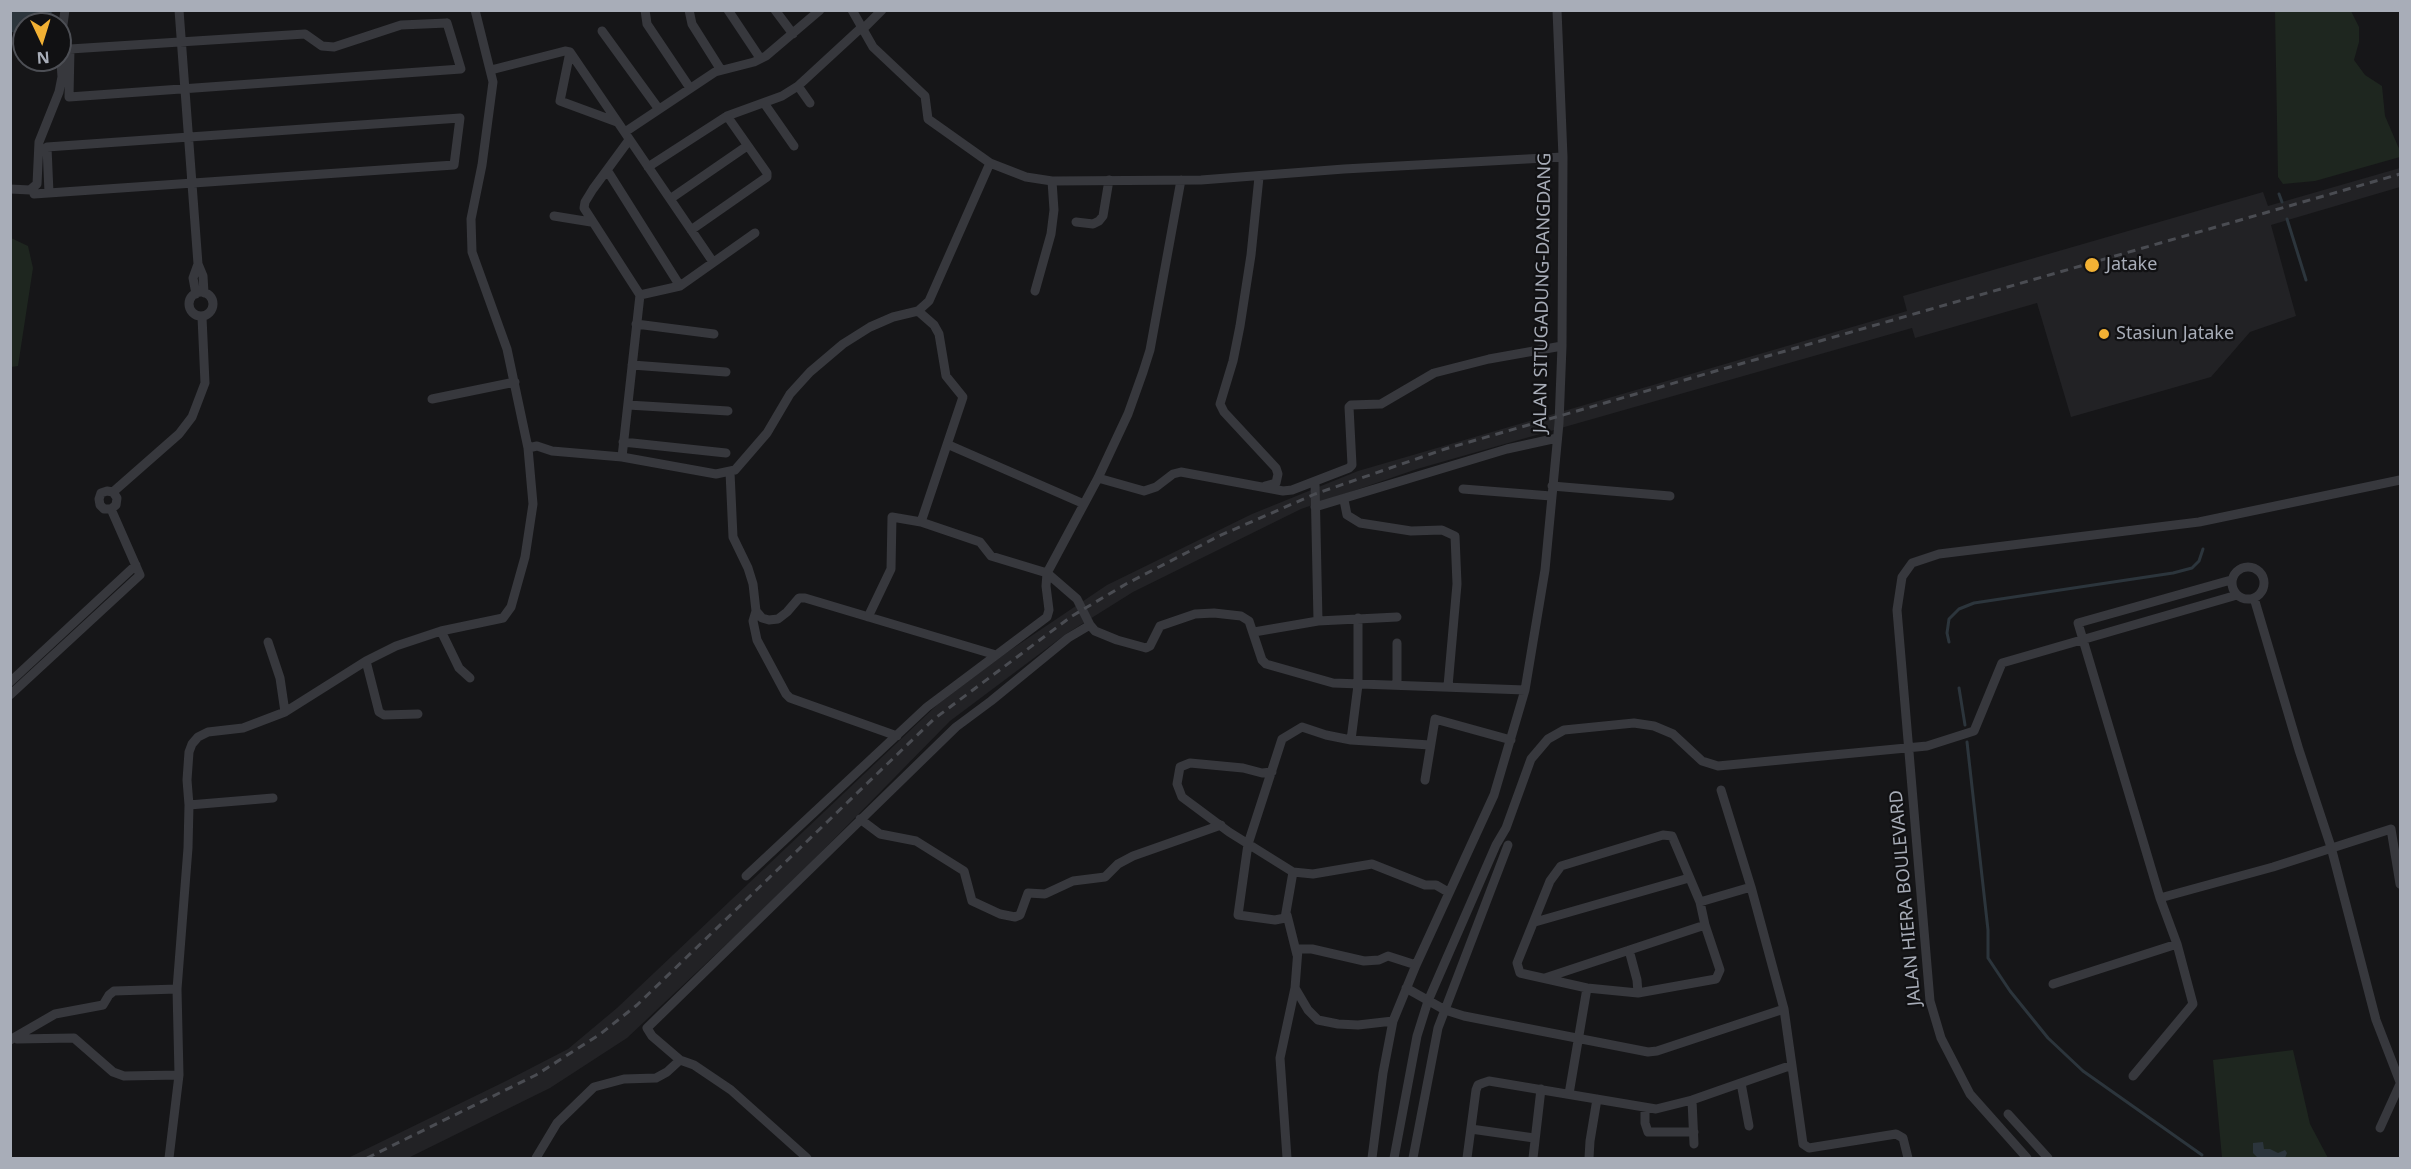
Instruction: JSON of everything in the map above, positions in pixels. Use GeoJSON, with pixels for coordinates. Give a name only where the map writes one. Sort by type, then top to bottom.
{"type":"FeatureCollection","features":[{"type":"Feature","properties":{"kind":"street"},"geometry":{"type":"LineString","coordinates":[[179,10],[198,264],[194,278],[200,293],[211,298],[213,308],[209,314],[202,317],[191,311],[189,305],[191,298],[200,293]]}},
{"type":"Feature","properties":{"kind":"street"},"geometry":{"type":"LineString","coordinates":[[170,1158],[179,1075],[177,989],[189,805],[187,780],[189,752],[198,736],[208,732],[253,725],[285,712],[366,661],[396,646],[441,631],[503,618],[511,607],[525,557],[532,517],[533,493],[528,448],[504,336],[476,266],[470,232],[492,101],[491,70],[475,10]]}},
{"type":"Feature","properties":{"kind":"street"},"geometry":{"type":"LineString","coordinates":[[645,10],[646,24],[690,88]]}},
{"type":"Feature","properties":{"kind":"street"},"geometry":{"type":"LineString","coordinates":[[689,10],[692,24],[721,70]]}},
{"type":"Feature","properties":{"kind":"street"},"geometry":{"type":"LineString","coordinates":[[728,10],[760,58]]}},
{"type":"Feature","properties":{"kind":"street"},"geometry":{"type":"LineString","coordinates":[[775,10],[793,34]]}},
{"type":"Feature","properties":{"kind":"street"},"geometry":{"type":"LineString","coordinates":[[622,457],[640,295],[591,222],[584,208],[585,202],[627,136],[658,108],[721,70],[760,58],[793,34],[820,10]]}},
{"type":"Feature","properties":{"kind":"street"},"geometry":{"type":"LineString","coordinates":[[852,10],[873,47],[925,96],[928,118],[990,163],[1026,177],[1052,181],[1181,180],[1563,157]]}},
{"type":"Feature","properties":{"kind":"street"},"geometry":{"type":"LineString","coordinates":[[648,167],[727,116],[782,96],[798,86],[882,10]]}},
{"type":"Feature","properties":{"kind":"street","name":"JALAN SITUGADUNG-DANGDANG"},"geometry":{"type":"LineString","coordinates":[[1372,1158],[1383,1073],[1393,1021],[1448,892],[1494,795],[1524,690],[1545,570],[1557,438],[1562,346],[1563,157],[1557,10]]}},
{"type":"Feature","properties":{"kind":"street"},"geometry":{"type":"LineString","coordinates":[[447,23],[461,69],[69,97],[70,50],[181,42],[305,34],[322,46],[334,47],[401,25],[447,23]]}},
{"type":"Feature","properties":{"kind":"street"},"geometry":{"type":"LineString","coordinates":[[602,31],[658,108]]}},
{"type":"Feature","properties":{"kind":"street"},"geometry":{"type":"LineString","coordinates":[[491,70],[565,51],[570,52],[713,262]]}},
{"type":"Feature","properties":{"kind":"street"},"geometry":{"type":"LineString","coordinates":[[570,52],[560,101],[617,122]]}},
{"type":"Feature","properties":{"kind":"street"},"geometry":{"type":"LineString","coordinates":[[10,189],[30,190],[37,184],[39,142],[59,92],[62,72]]}},
{"type":"Feature","properties":{"kind":"street"},"geometry":{"type":"LineString","coordinates":[[798,86],[810,102]]}},
{"type":"Feature","properties":{"kind":"street"},"geometry":{"type":"LineString","coordinates":[[764,103],[794,146]]}},
{"type":"Feature","properties":{"kind":"street"},"geometry":{"type":"LineString","coordinates":[[691,230],[767,177],[767,172],[727,116]]}},
{"type":"Feature","properties":{"kind":"street"},"geometry":{"type":"LineString","coordinates":[[34,194],[49,193],[192,183],[454,165],[460,118],[47,147],[49,193]]}},
{"type":"Feature","properties":{"kind":"street"},"geometry":{"type":"LineString","coordinates":[[670,199],[747,146]]}},
{"type":"Feature","properties":{"kind":"street"},"geometry":{"type":"LineString","coordinates":[[528,448],[537,446],[552,451],[622,457],[716,474],[735,470],[751,453],[800,382],[835,351],[883,321],[918,311],[930,301],[942,278],[990,163]]}},
{"type":"Feature","properties":{"kind":"street"},"geometry":{"type":"LineString","coordinates":[[606,170],[680,286]]}},
{"type":"Feature","properties":{"kind":"street"},"geometry":{"type":"LineString","coordinates":[[1258,177],[1251,255],[1240,326],[1233,361],[1220,404],[1224,412],[1276,468],[1278,474],[1276,483],[1263,487]]}},
{"type":"Feature","properties":{"kind":"street"},"geometry":{"type":"LineString","coordinates":[[1076,222],[1093,224],[1103,216],[1109,180]]}},
{"type":"Feature","properties":{"kind":"street"},"geometry":{"type":"LineString","coordinates":[[746,876],[927,707],[1047,617],[1049,610],[1047,573],[1098,478],[1132,404],[1150,350],[1181,180]]}},
{"type":"Feature","properties":{"kind":"street"},"geometry":{"type":"LineString","coordinates":[[1035,291],[1051,234],[1054,210],[1052,181]]}},
{"type":"Feature","properties":{"kind":"street"},"geometry":{"type":"LineString","coordinates":[[554,216],[591,222]]}},
{"type":"Feature","properties":{"kind":"street"},"geometry":{"type":"LineString","coordinates":[[640,295],[680,286],[755,233]]}},
{"type":"Feature","properties":{"kind":"street"},"geometry":{"type":"LineString","coordinates":[[918,311],[934,325],[939,334],[946,376],[963,398],[921,522]]}},
{"type":"Feature","properties":{"kind":"street"},"geometry":{"type":"LineString","coordinates":[[113,492],[178,434],[192,417],[205,383],[202,317]]}},
{"type":"Feature","properties":{"kind":"street"},"geometry":{"type":"LineString","coordinates":[[636,324],[714,334]]}},
{"type":"Feature","properties":{"kind":"street"},"geometry":{"type":"LineString","coordinates":[[1098,478],[1139,491],[1156,488],[1177,472],[1287,491],[1315,482],[1352,465],[1349,407],[1351,405],[1381,404],[1434,373],[1489,359],[1562,346]]}},
{"type":"Feature","properties":{"kind":"street"},"geometry":{"type":"LineString","coordinates":[[632,365],[726,372]]}},
{"type":"Feature","properties":{"kind":"street"},"geometry":{"type":"LineString","coordinates":[[432,399],[515,382]]}},
{"type":"Feature","properties":{"kind":"street"},"geometry":{"type":"LineString","coordinates":[[628,405],[729,411]]}},
{"type":"Feature","properties":{"kind":"street"},"geometry":{"type":"LineString","coordinates":[[1315,507],[1507,449],[1557,438]]}},
{"type":"Feature","properties":{"kind":"street"},"geometry":{"type":"LineString","coordinates":[[623,442],[726,453]]}},
{"type":"Feature","properties":{"kind":"street"},"geometry":{"type":"LineString","coordinates":[[948,445],[1084,504]]}},
{"type":"Feature","properties":{"kind":"street"},"geometry":{"type":"LineString","coordinates":[[730,472],[733,537],[751,575],[756,611],[753,621],[757,640],[786,694],[790,698],[897,736]]}},
{"type":"Feature","properties":{"kind":"street","name":"JALAN HIERA BOULEVARD"},"geometry":{"type":"LineString","coordinates":[[2027,1158],[1970,1094],[1941,1038],[1930,1001],[1897,610],[1902,577],[1912,563],[1938,554],[2199,522],[2400,480]]}},
{"type":"Feature","properties":{"kind":"street"},"geometry":{"type":"LineString","coordinates":[[1315,482],[1317,621]]}},
{"type":"Feature","properties":{"kind":"street"},"geometry":{"type":"LineString","coordinates":[[1463,489],[1670,496]]}},
{"type":"Feature","properties":{"kind":"street"},"geometry":{"type":"LineString","coordinates":[[113,492],[117,498],[116,505],[111,509],[104,509],[100,505],[101,493],[113,492]]}},
{"type":"Feature","properties":{"kind":"street"},"geometry":{"type":"LineString","coordinates":[[1344,500],[1347,514],[1360,523],[1411,531],[1447,530],[1455,536],[1457,584],[1448,686]]}},
{"type":"Feature","properties":{"kind":"street"},"geometry":{"type":"LineString","coordinates":[[111,509],[138,570]]}},
{"type":"Feature","properties":{"kind":"street"},"geometry":{"type":"LineString","coordinates":[[868,617],[891,569],[892,517],[921,522],[980,542],[991,556],[1047,573],[1077,599],[1095,631],[1146,648],[1150,646],[1160,626],[1195,614],[1214,613],[1241,616],[1249,621],[1262,660],[1266,664],[1334,683],[1524,690]]}},
{"type":"Feature","properties":{"kind":"street"},"geometry":{"type":"LineString","coordinates":[[2242,567],[2251,567],[2260,571],[2264,579],[2264,587],[2254,598],[2246,599],[2237,595],[2232,588],[2231,580],[2235,572],[2242,567]]}},
{"type":"Feature","properties":{"kind":"street"},"geometry":{"type":"LineString","coordinates":[[10,682],[138,570]]}},
{"type":"Feature","properties":{"kind":"street"},"geometry":{"type":"LineString","coordinates":[[10,695],[138,570]]}},
{"type":"Feature","properties":{"kind":"street"},"geometry":{"type":"LineString","coordinates":[[2133,1076],[2193,1004],[2177,944],[2160,898],[2078,623],[2231,580]]}},
{"type":"Feature","properties":{"kind":"street"},"geometry":{"type":"LineString","coordinates":[[1394,1158],[1417,1036],[1428,1000],[1506,828],[1531,759],[1548,739],[1564,730],[1634,723],[1654,726],[1673,734],[1702,761],[1718,766],[1927,747],[1974,731],[2002,663],[2237,595]]}},
{"type":"Feature","properties":{"kind":"street"},"geometry":{"type":"LineString","coordinates":[[756,611],[762,618],[778,619],[799,598],[805,598],[996,655]]}},
{"type":"Feature","properties":{"kind":"street"},"geometry":{"type":"LineString","coordinates":[[2254,598],[2298,750],[2331,847],[2376,1020],[2400,1083],[2380,1128]]}},
{"type":"Feature","properties":{"kind":"street"},"geometry":{"type":"LineString","coordinates":[[1254,632],[1317,621],[1397,617]]}},
{"type":"Feature","properties":{"kind":"street"},"geometry":{"type":"LineString","coordinates":[[1351,740],[1358,685],[1358,618]]}},
{"type":"Feature","properties":{"kind":"street"},"geometry":{"type":"LineString","coordinates":[[807,1158],[731,1090],[694,1065],[680,1060],[652,1036],[647,1028],[722,958],[860,819],[956,727],[1068,638],[1090,625]]}},
{"type":"Feature","properties":{"kind":"street"},"geometry":{"type":"LineString","coordinates":[[441,631],[459,668],[470,678]]}},
{"type":"Feature","properties":{"kind":"street"},"geometry":{"type":"LineString","coordinates":[[268,642],[280,678],[285,712]]}},
{"type":"Feature","properties":{"kind":"street"},"geometry":{"type":"LineString","coordinates":[[1397,643],[1397,686]]}},
{"type":"Feature","properties":{"kind":"street"},"geometry":{"type":"LineString","coordinates":[[366,661],[379,712],[384,715],[418,714]]}},
{"type":"Feature","properties":{"kind":"street"},"geometry":{"type":"LineString","coordinates":[[1425,780],[1436,718],[1511,740]]}},
{"type":"Feature","properties":{"kind":"street"},"geometry":{"type":"LineString","coordinates":[[1287,915],[1275,920],[1239,915],[1248,844],[1282,739],[1302,726],[1326,735],[1351,740],[1430,745]]}},
{"type":"Feature","properties":{"kind":"street"},"geometry":{"type":"LineString","coordinates":[[1272,772],[1262,773],[1243,768],[1190,763],[1180,767],[1177,784],[1182,797],[1248,844],[1293,872],[1313,874],[1372,864],[1425,885],[1436,885],[1448,892]]}},
{"type":"Feature","properties":{"kind":"street"},"geometry":{"type":"LineString","coordinates":[[1721,790],[1751,887],[1784,1009],[1803,1144],[1809,1148],[1896,1134],[1903,1138],[1908,1158]]}},
{"type":"Feature","properties":{"kind":"street"},"geometry":{"type":"LineString","coordinates":[[189,805],[273,798]]}},
{"type":"Feature","properties":{"kind":"street"},"geometry":{"type":"LineString","coordinates":[[860,819],[880,834],[916,841],[964,871],[972,901],[1000,914],[1015,917],[1020,915],[1028,893],[1045,894],[1073,881],[1100,879],[1118,864],[1133,856],[1221,825]]}},
{"type":"Feature","properties":{"kind":"street"},"geometry":{"type":"LineString","coordinates":[[2160,898],[2272,867],[2391,830],[2400,884]]}},
{"type":"Feature","properties":{"kind":"street"},"geometry":{"type":"LineString","coordinates":[[1663,835],[1672,836],[1700,902],[1720,970],[1716,979],[1638,993],[1587,988],[1523,975],[1518,968],[1517,963],[1550,881],[1561,866],[1663,835]]}},
{"type":"Feature","properties":{"kind":"street"},"geometry":{"type":"LineString","coordinates":[[1413,1158],[1433,1043],[1508,845]]}},
{"type":"Feature","properties":{"kind":"street"},"geometry":{"type":"LineString","coordinates":[[1293,872],[1287,915],[1297,955]]}},
{"type":"Feature","properties":{"kind":"street"},"geometry":{"type":"LineString","coordinates":[[1534,922],[1689,878]]}},
{"type":"Feature","properties":{"kind":"street"},"geometry":{"type":"LineString","coordinates":[[1700,902],[1751,887]]}},
{"type":"Feature","properties":{"kind":"street"},"geometry":{"type":"LineString","coordinates":[[1544,978],[1705,925]]}},
{"type":"Feature","properties":{"kind":"street"},"geometry":{"type":"LineString","coordinates":[[2053,984],[2177,944]]}},
{"type":"Feature","properties":{"kind":"street"},"geometry":{"type":"LineString","coordinates":[[1287,1158],[1280,1058],[1294,988],[1298,949],[1364,961],[1379,960],[1388,956],[1416,965]]}},
{"type":"Feature","properties":{"kind":"street"},"geometry":{"type":"LineString","coordinates":[[1629,950],[1638,993]]}},
{"type":"Feature","properties":{"kind":"street"},"geometry":{"type":"LineString","coordinates":[[1294,988],[1308,1010],[1318,1020],[1358,1025],[1393,1021]]}},
{"type":"Feature","properties":{"kind":"street"},"geometry":{"type":"LineString","coordinates":[[1406,988],[1445,1010],[1464,1016],[1638,1050],[1657,1051],[1784,1009]]}},
{"type":"Feature","properties":{"kind":"street"},"geometry":{"type":"LineString","coordinates":[[1569,1094],[1587,988]]}},
{"type":"Feature","properties":{"kind":"street"},"geometry":{"type":"LineString","coordinates":[[13,1040],[55,1014],[103,1005],[114,991],[177,989]]}},
{"type":"Feature","properties":{"kind":"street"},"geometry":{"type":"LineString","coordinates":[[13,1040],[74,1038],[113,1072],[124,1076],[179,1075]]}},
{"type":"Feature","properties":{"kind":"street"},"geometry":{"type":"LineString","coordinates":[[536,1158],[557,1123],[594,1087],[624,1079],[656,1078],[668,1072],[680,1060]]}},
{"type":"Feature","properties":{"kind":"street"},"geometry":{"type":"LineString","coordinates":[[1467,1158],[1478,1085],[1489,1081],[1656,1109],[1692,1100],[1792,1065]]}},
{"type":"Feature","properties":{"kind":"street"},"geometry":{"type":"LineString","coordinates":[[1741,1083],[1749,1126]]}},
{"type":"Feature","properties":{"kind":"street"},"geometry":{"type":"LineString","coordinates":[[1533,1158],[1540,1089]]}},
{"type":"Feature","properties":{"kind":"street"},"geometry":{"type":"LineString","coordinates":[[1589,1158],[1597,1099]]}},
{"type":"Feature","properties":{"kind":"street"},"geometry":{"type":"LineString","coordinates":[[1692,1100],[1694,1144]]}},
{"type":"Feature","properties":{"kind":"street"},"geometry":{"type":"LineString","coordinates":[[1645,1108],[1645,1124],[1648,1132],[1694,1132]]}},
{"type":"Feature","properties":{"kind":"street"},"geometry":{"type":"LineString","coordinates":[[2008,1114],[2048,1158]]}},
{"type":"Feature","properties":{"kind":"street"},"geometry":{"type":"LineString","coordinates":[[1472,1129],[1534,1138]]}},
{"type":"Feature","properties":{"kind":"street"},"geometry":{"type":"LineString","coordinates":[[1809,1148],[1811,1158]]}},
{"type":"Feature","properties":{"kind":"shaded area"},"geometry":{"type":"Polygon","coordinates":[[[11,10],[52,11],[12,12],[12,32],[11,10]]]}},
{"type":"Feature","properties":{"kind":"shaded area"},"geometry":{"type":"Polygon","coordinates":[[[2275,11],[2351,11],[2359,27],[2359,42],[2354,60],[2365,75],[2382,86],[2385,116],[2400,151],[2400,157],[2315,181],[2283,184],[2278,177],[2275,11]]]}},
{"type":"Feature","properties":{"kind":"shaded area"},"geometry":{"type":"Polygon","coordinates":[[[2400,168],[2400,187],[2271,225],[2296,316],[2250,332],[2211,377],[2071,417],[2037,303],[1915,338],[1912,328],[1417,469],[1301,509],[1133,592],[1066,634],[950,721],[785,889],[627,1038],[550,1088],[408,1158],[348,1158],[568,1049],[617,1008],[938,704],[1006,653],[1107,585],[1252,514],[1358,471],[1907,311],[1903,296],[2263,192],[2268,206],[2400,168]]]}},
{"type":"Feature","properties":{"kind":"shaded area"},"geometry":{"type":"Polygon","coordinates":[[[11,238],[28,246],[33,268],[18,366],[11,367],[11,238]]]}},
{"type":"Feature","properties":{"kind":"shaded area"},"geometry":{"type":"Polygon","coordinates":[[[2293,1050],[2310,1124],[2328,1158],[2222,1158],[2213,1060],[2293,1050]]]}},
{"type":"Feature","properties":{"kind":"shaded area"},"geometry":{"type":"Polygon","coordinates":[[[2263,1142],[2264,1149],[2278,1153],[2285,1150],[2287,1153],[2285,1158],[2258,1158],[2253,1153],[2253,1143],[2263,1142]]]}},
{"type":"Feature","properties":{"kind":"waterway"},"geometry":{"type":"LineString","coordinates":[[2279,194],[2282,202]]}},
{"type":"Feature","properties":{"kind":"waterway"},"geometry":{"type":"LineString","coordinates":[[2287,219],[2306,280]]}},
{"type":"Feature","properties":{"kind":"waterway"},"geometry":{"type":"LineString","coordinates":[[1949,642],[1947,633],[1949,619],[1959,609],[1974,603],[2173,573],[2192,568],[2199,561],[2203,549]]}},
{"type":"Feature","properties":{"kind":"waterway"},"geometry":{"type":"LineString","coordinates":[[1959,688],[1965,725]]}},
{"type":"Feature","properties":{"kind":"waterway"},"geometry":{"type":"LineString","coordinates":[[1967,742],[1988,930],[1988,958],[2010,991],[2048,1038],[2083,1071],[2202,1155]]}},
{"type":"Feature","properties":{"kind":"railway"},"geometry":{"type":"LineString","coordinates":[[367,1158],[536,1075],[599,1035],[637,1005],[934,719],[1072,616],[1126,584],[1219,536],[1315,494],[1445,449],[2400,174]]}},
{"type":"Feature","properties":{"kind":"place","name":"Jatake"},"geometry":{"type":"Point","coordinates":[2092,265]}},
{"type":"Feature","properties":{"kind":"place","name":"Stasiun Jatake"},"geometry":{"type":"Point","coordinates":[2104,334]}}]}
